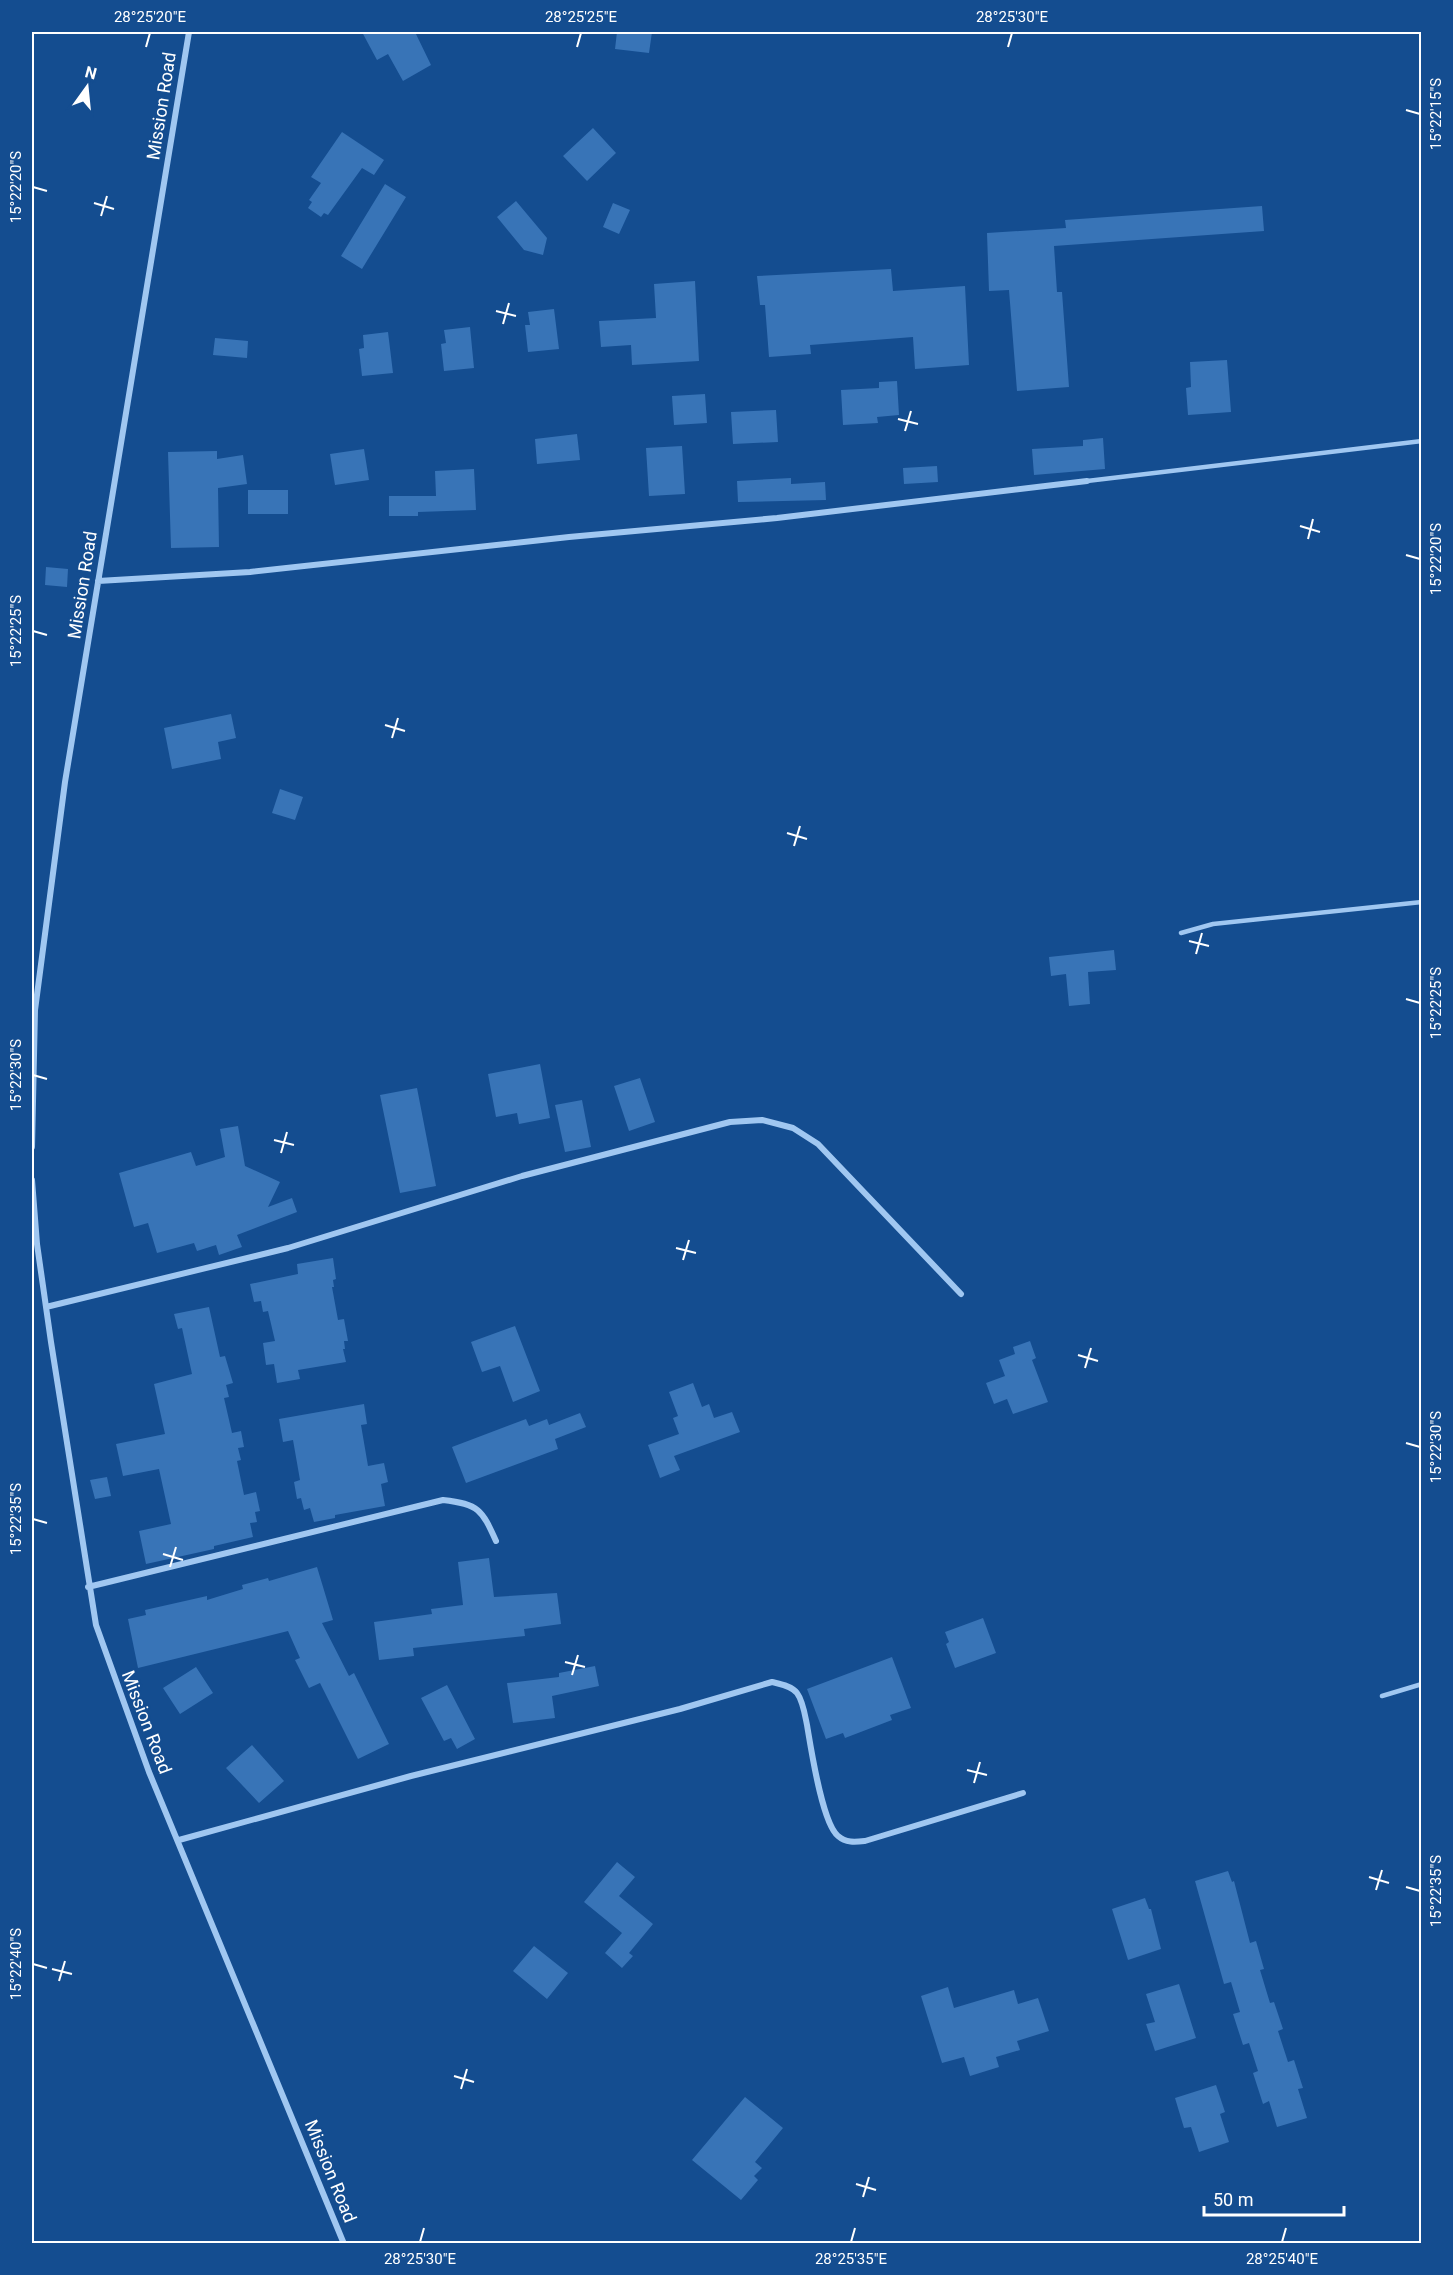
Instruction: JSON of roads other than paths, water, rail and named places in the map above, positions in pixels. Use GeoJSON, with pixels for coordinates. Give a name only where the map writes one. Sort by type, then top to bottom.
{"type":"FeatureCollection","features":[{"type":"Feature","properties":{"kind":"street","name":"Mission Road"},"geometry":{"type":"LineString","coordinates":[[32,1147],[35,1010],[65,782],[189,32]]}},
{"type":"Feature","properties":{"kind":"street"},"geometry":{"type":"LineString","coordinates":[[98,581],[250,572],[788,516],[1086,481]]}},
{"type":"Feature","properties":{"kind":"street"},"geometry":{"type":"LineString","coordinates":[[46,1307],[288,1248],[522,1176],[647,1142],[730,1122],[762,1120],[793,1128],[818,1144],[961,1294]]}},
{"type":"Feature","properties":{"kind":"street","name":"Mission Road"},"geometry":{"type":"LineString","coordinates":[[32,1180],[46,1307],[88,1587],[96,1625],[107,1662],[149,1772],[344,2244]]}},
{"type":"Feature","properties":{"kind":"street"},"geometry":{"type":"LineString","coordinates":[[88,1587],[444,1500],[466,1503],[482,1511],[496,1541]]}},
{"type":"Feature","properties":{"kind":"street"},"geometry":{"type":"LineString","coordinates":[[179,1840],[411,1776],[680,1709],[772,1682],[785,1685],[797,1693],[803,1709],[823,1801],[832,1829],[844,1840],[865,1841],[1023,1793]]}},
{"type":"Feature","properties":{"kind":"lane"},"geometry":{"type":"LineString","coordinates":[[1086,481],[1422,441]]}},
{"type":"Feature","properties":{"kind":"lane"},"geometry":{"type":"LineString","coordinates":[[1181,933],[1213,924],[1422,902]]}},
{"type":"Feature","properties":{"kind":"lane"},"geometry":{"type":"LineString","coordinates":[[1382,1696],[1422,1684]]}}]}
